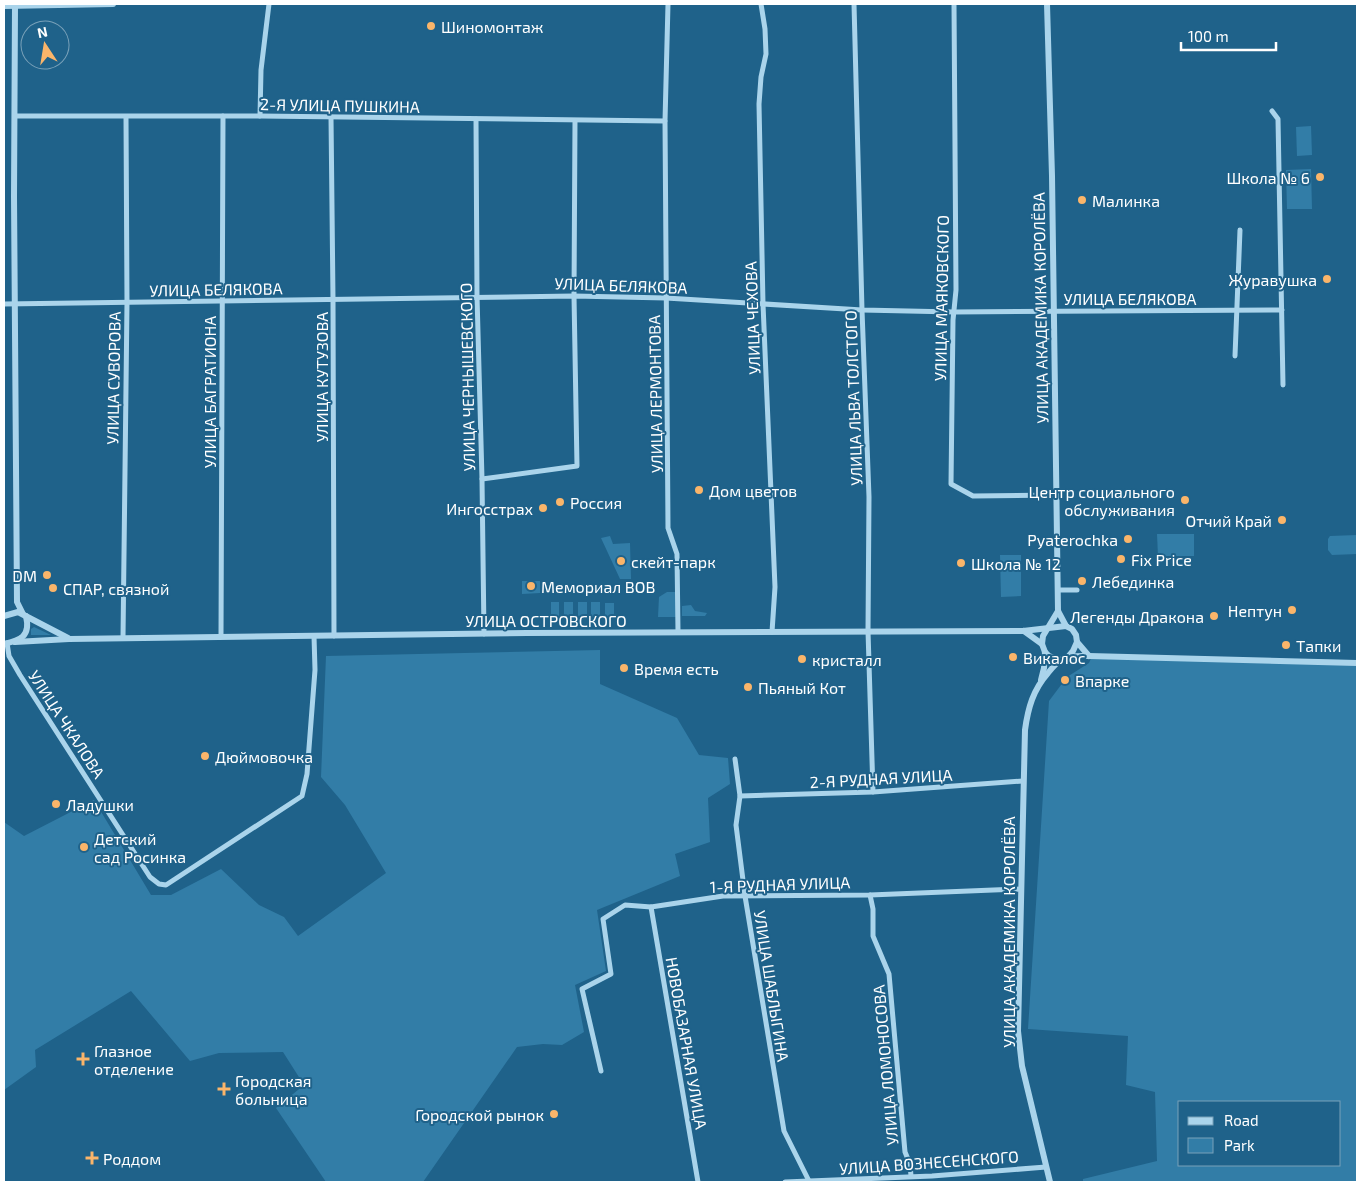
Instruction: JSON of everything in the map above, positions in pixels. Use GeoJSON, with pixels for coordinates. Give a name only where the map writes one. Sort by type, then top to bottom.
{"type":"FeatureCollection","features":[{"type":"Feature","properties":{"kind":"street"},"geometry":{"type":"LineString","coordinates":[[4,6],[113,4]]}},
{"type":"Feature","properties":{"kind":"street"},"geometry":{"type":"LineString","coordinates":[[260,116],[261,70],[269,4]]}},
{"type":"Feature","properties":{"kind":"street","name":"УЛИЦА ЛЕРМОНТОВА"},"geometry":{"type":"LineString","coordinates":[[668,4],[665,120],[668,528],[677,554],[678,632]]}},
{"type":"Feature","properties":{"kind":"street","name":"УЛИЦА ЧЕХОВА"},"geometry":{"type":"LineString","coordinates":[[761,4],[766,54],[761,77],[759,104],[763,304],[775,587],[772,632]]}},
{"type":"Feature","properties":{"kind":"street","name":"УЛИЦА ЛЬВА ТОЛСТОГО"},"geometry":{"type":"LineString","coordinates":[[854,4],[869,497],[868,631],[873,792]]}},
{"type":"Feature","properties":{"kind":"street","name":"УЛИЦА МАЯКОВСКОГО"},"geometry":{"type":"LineString","coordinates":[[954,4],[956,290],[951,484],[973,496],[1057,495]]}},
{"type":"Feature","properties":{"kind":"street","name":"УЛИЦА АКАДЕМИКА КОРОЛЁВА"},"geometry":{"type":"LineString","coordinates":[[1047,4],[1058,611]]}},
{"type":"Feature","properties":{"kind":"street"},"geometry":{"type":"LineString","coordinates":[[12,613],[17,602],[14,196],[16,6]]}},
{"type":"Feature","properties":{"kind":"street"},"geometry":{"type":"LineString","coordinates":[[1272,111],[1278,119],[1283,385]]}},
{"type":"Feature","properties":{"kind":"street","name":"2-Я УЛИЦА ПУШКИНА"},"geometry":{"type":"LineString","coordinates":[[15,116],[260,116],[575,121],[665,120]]}},
{"type":"Feature","properties":{"kind":"street","name":"УЛИЦА БАГРАТИОНА"},"geometry":{"type":"LineString","coordinates":[[221,637],[223,116]]}},
{"type":"Feature","properties":{"kind":"street","name":"УЛИЦА СУВОРОВА"},"geometry":{"type":"LineString","coordinates":[[123,638],[127,303],[126,117]]}},
{"type":"Feature","properties":{"kind":"street","name":"УЛИЦА КУТУЗОВА"},"geometry":{"type":"LineString","coordinates":[[331,117],[334,636]]}},
{"type":"Feature","properties":{"kind":"street","name":"УЛИЦА ЧЕРНЫШЕВСКОГО"},"geometry":{"type":"LineString","coordinates":[[476,119],[477,296],[484,634]]}},
{"type":"Feature","properties":{"kind":"street"},"geometry":{"type":"LineString","coordinates":[[482,479],[576,466],[574,296],[575,121]]}},
{"type":"Feature","properties":{"kind":"street"},"geometry":{"type":"LineString","coordinates":[[1235,356],[1240,230]]}},
{"type":"Feature","properties":{"kind":"street","name":"УЛИЦА БЕЛЯКОВА"},"geometry":{"type":"LineString","coordinates":[[4,304],[574,296],[666,298],[862,310],[954,312],[1282,310]]}},
{"type":"Feature","properties":{"kind":"street"},"geometry":{"type":"LineString","coordinates":[[1059,590],[1077,590]]}},
{"type":"Feature","properties":{"kind":"street"},"geometry":{"type":"LineString","coordinates":[[15,642],[25,635],[28,624],[17,602]]}},
{"type":"Feature","properties":{"kind":"street"},"geometry":{"type":"LineString","coordinates":[[1058,611],[1066,626]]}},
{"type":"Feature","properties":{"kind":"street"},"geometry":{"type":"LineString","coordinates":[[1041,681],[1044,668],[1043,636],[1058,611]]}},
{"type":"Feature","properties":{"kind":"street"},"geometry":{"type":"LineString","coordinates":[[4,616],[18,612],[24,615]]}},
{"type":"Feature","properties":{"kind":"street","name":"УЛИЦА ОСТРОВСКОГО"},"geometry":{"type":"LineString","coordinates":[[24,615],[69,639]]}},
{"type":"Feature","properties":{"kind":"street"},"geometry":{"type":"LineString","coordinates":[[1049,628],[1058,625],[1066,626],[1072,629],[1076,635],[1077,642],[1073,652],[1068,657]]}},
{"type":"Feature","properties":{"kind":"street","name":"УЛИЦА ОСТРОВСКОГО"},"geometry":{"type":"LineString","coordinates":[[5,643],[123,638],[678,632],[1022,631],[1049,628]]}},
{"type":"Feature","properties":{"kind":"street"},"geometry":{"type":"LineString","coordinates":[[1022,631],[1042,644]]}},
{"type":"Feature","properties":{"kind":"street","name":"УЛИЦА ЧКАЛОВА"},"geometry":{"type":"LineString","coordinates":[[5,643],[9,656],[20,675],[150,877],[159,884],[166,884],[302,796],[308,764],[314,670],[314,636]]}},
{"type":"Feature","properties":{"kind":"street"},"geometry":{"type":"LineString","coordinates":[[1077,642],[1090,656]]}},
{"type":"Feature","properties":{"kind":"street"},"geometry":{"type":"LineString","coordinates":[[1044,652],[1060,660]]}},
{"type":"Feature","properties":{"kind":"street"},"geometry":{"type":"LineString","coordinates":[[1041,681],[1060,660],[1068,657],[1357,663]]}},
{"type":"Feature","properties":{"kind":"street","name":"УЛИЦА АКАДЕМИКА КОРОЛЁВА"},"geometry":{"type":"LineString","coordinates":[[1041,681],[1027,712],[1023,781],[1018,1038],[1022,1066],[1050,1182]]}},
{"type":"Feature","properties":{"kind":"street","name":"УЛИЦА ШАБЛЫГИНА"},"geometry":{"type":"LineString","coordinates":[[735,760],[740,796],[736,826],[745,896],[784,1131],[809,1181]]}},
{"type":"Feature","properties":{"kind":"street","name":"2-Я РУДНАЯ УЛИЦА"},"geometry":{"type":"LineString","coordinates":[[740,796],[873,792],[1023,781]]}},
{"type":"Feature","properties":{"kind":"street","name":"1-Я РУДНАЯ УЛИЦА"},"geometry":{"type":"LineString","coordinates":[[601,1071],[582,989],[611,974],[603,919],[625,905],[651,907],[723,896],[1021,889]]}},
{"type":"Feature","properties":{"kind":"street","name":"УЛИЦА ЛОМОНОСОВА"},"geometry":{"type":"LineString","coordinates":[[870,894],[873,909],[873,936],[889,974],[905,1152],[910,1164],[911,1176]]}},
{"type":"Feature","properties":{"kind":"street","name":"НОВОБАЗАРНАЯ УЛИЦА"},"geometry":{"type":"LineString","coordinates":[[651,907],[698,1182]]}},
{"type":"Feature","properties":{"kind":"street","name":"УЛИЦА ВОЗНЕСЕНСКОГО"},"geometry":{"type":"LineString","coordinates":[[785,1182],[823,1182],[932,1176],[1046,1166]]}},
{"type":"Feature","properties":{"kind":"street"},"geometry":{"type":"LineString","coordinates":[[932,1176],[932,1182]]}},
{"type":"Feature","properties":{"kind":"green space"},"geometry":{"type":"Polygon","coordinates":[[[1311,126],[1312,155],[1297,156],[1296,127],[1311,126]]]}},
{"type":"Feature","properties":{"kind":"green space"},"geometry":{"type":"Polygon","coordinates":[[[1311,169],[1312,209],[1287,209],[1286,170],[1311,169]]]}},
{"type":"Feature","properties":{"kind":"green space"},"geometry":{"type":"Polygon","coordinates":[[[1157,534],[1194,534],[1194,556],[1158,556],[1157,534]]]}},
{"type":"Feature","properties":{"kind":"green space"},"geometry":{"type":"Polygon","coordinates":[[[1357,535],[1357,554],[1332,555],[1328,550],[1328,539],[1330,536],[1357,535]]]}},
{"type":"Feature","properties":{"kind":"green space","name":"скейт-парк"},"geometry":{"type":"Polygon","coordinates":[[[610,536],[613,544],[630,543],[631,579],[620,579],[601,538],[610,536]]]}},
{"type":"Feature","properties":{"kind":"green space"},"geometry":{"type":"Polygon","coordinates":[[[1000,555],[1021,555],[1021,596],[1001,597],[1000,555]]]}},
{"type":"Feature","properties":{"kind":"green space"},"geometry":{"type":"Polygon","coordinates":[[[522,581],[540,581],[540,593],[522,594],[522,581]]]}},
{"type":"Feature","properties":{"kind":"green space"},"geometry":{"type":"Polygon","coordinates":[[[667,592],[676,592],[676,617],[658,617],[659,597],[667,592]]]}},
{"type":"Feature","properties":{"kind":"green space"},"geometry":{"type":"Polygon","coordinates":[[[551,602],[559,602],[559,618],[551,618],[551,602]]]}},
{"type":"Feature","properties":{"kind":"green space"},"geometry":{"type":"Polygon","coordinates":[[[564,602],[573,602],[573,617],[564,617],[564,602]]]}},
{"type":"Feature","properties":{"kind":"green space"},"geometry":{"type":"Polygon","coordinates":[[[578,602],[587,602],[587,617],[578,617],[578,602]]]}},
{"type":"Feature","properties":{"kind":"green space"},"geometry":{"type":"Polygon","coordinates":[[[591,602],[600,602],[600,617],[591,618],[591,602]]]}},
{"type":"Feature","properties":{"kind":"green space"},"geometry":{"type":"Polygon","coordinates":[[[605,603],[614,603],[614,618],[605,618],[605,603]]]}},
{"type":"Feature","properties":{"kind":"green space"},"geometry":{"type":"Polygon","coordinates":[[[691,605],[695,611],[707,613],[705,616],[682,616],[682,606],[691,605]]]}},
{"type":"Feature","properties":{"kind":"green space"},"geometry":{"type":"Polygon","coordinates":[[[34,627],[51,635],[31,635],[31,629],[34,627]]]}},
{"type":"Feature","properties":{"kind":"green space"},"geometry":{"type":"Polygon","coordinates":[[[600,650],[600,684],[677,718],[699,755],[728,758],[730,784],[708,798],[710,842],[675,854],[680,876],[597,910],[606,971],[575,985],[584,1032],[562,1045],[543,1044],[517,1047],[423,1182],[326,1182],[276,1108],[304,1085],[283,1052],[219,1053],[190,1061],[131,991],[35,1050],[36,1067],[4,1090],[4,822],[24,836],[94,800],[151,895],[171,895],[221,869],[259,905],[284,917],[298,936],[386,873],[345,805],[321,777],[326,656],[600,650]]]}},
{"type":"Feature","properties":{"kind":"green space"},"geometry":{"type":"Polygon","coordinates":[[[1092,656],[1357,665],[1357,1182],[1083,1182],[1083,1179],[1157,1161],[1155,1092],[1126,1085],[1128,1036],[1028,1029],[1049,701],[1067,677],[1089,663],[1092,656]]]}},
{"type":"Feature","properties":{"kind":"place","name":"Шиномонтаж"},"geometry":{"type":"Point","coordinates":[431,26]}},
{"type":"Feature","properties":{"kind":"place","name":"Школа № 6"},"geometry":{"type":"Point","coordinates":[1320,177]}},
{"type":"Feature","properties":{"kind":"place","name":"Малинка"},"geometry":{"type":"Point","coordinates":[1082,200]}},
{"type":"Feature","properties":{"kind":"place","name":"Журавушка"},"geometry":{"type":"Point","coordinates":[1327,279]}},
{"type":"Feature","properties":{"kind":"place","name":"Дом цветов"},"geometry":{"type":"Point","coordinates":[699,490]}},
{"type":"Feature","properties":{"kind":"place","name":"Центр социального обслуживания"},"geometry":{"type":"Point","coordinates":[1185,500]}},
{"type":"Feature","properties":{"kind":"place","name":"Россия"},"geometry":{"type":"Point","coordinates":[560,502]}},
{"type":"Feature","properties":{"kind":"place","name":"Ингосстрах"},"geometry":{"type":"Point","coordinates":[543,508]}},
{"type":"Feature","properties":{"kind":"place","name":"Отчий Край"},"geometry":{"type":"Point","coordinates":[1282,520]}},
{"type":"Feature","properties":{"kind":"place","name":"Pyaterochka"},"geometry":{"type":"Point","coordinates":[1128,539]}},
{"type":"Feature","properties":{"kind":"place","name":"Fix Price"},"geometry":{"type":"Point","coordinates":[1121,559]}},
{"type":"Feature","properties":{"kind":"place","name":"скейт-парк"},"geometry":{"type":"Point","coordinates":[621,561]}},
{"type":"Feature","properties":{"kind":"place","name":"Школа № 12"},"geometry":{"type":"Point","coordinates":[961,563]}},
{"type":"Feature","properties":{"kind":"place","name":"DM"},"geometry":{"type":"Point","coordinates":[47,575]}},
{"type":"Feature","properties":{"kind":"place","name":"Лебединка"},"geometry":{"type":"Point","coordinates":[1082,581]}},
{"type":"Feature","properties":{"kind":"place","name":"Мемориал ВОВ"},"geometry":{"type":"Point","coordinates":[531,586]}},
{"type":"Feature","properties":{"kind":"place","name":"СПАР, связной"},"geometry":{"type":"Point","coordinates":[53,588]}},
{"type":"Feature","properties":{"kind":"place","name":"Нептун"},"geometry":{"type":"Point","coordinates":[1292,610]}},
{"type":"Feature","properties":{"kind":"place","name":"Легенды Дракона"},"geometry":{"type":"Point","coordinates":[1214,616]}},
{"type":"Feature","properties":{"kind":"place","name":"Тапки"},"geometry":{"type":"Point","coordinates":[1286,645]}},
{"type":"Feature","properties":{"kind":"place","name":"Викалос"},"geometry":{"type":"Point","coordinates":[1013,657]}},
{"type":"Feature","properties":{"kind":"place","name":"кристалл"},"geometry":{"type":"Point","coordinates":[802,659]}},
{"type":"Feature","properties":{"kind":"place","name":"Время есть"},"geometry":{"type":"Point","coordinates":[624,668]}},
{"type":"Feature","properties":{"kind":"place","name":"Впарке"},"geometry":{"type":"Point","coordinates":[1065,680]}},
{"type":"Feature","properties":{"kind":"place","name":"Пьяный Кот"},"geometry":{"type":"Point","coordinates":[748,687]}},
{"type":"Feature","properties":{"kind":"place","name":"Дюймовочка"},"geometry":{"type":"Point","coordinates":[205,756]}},
{"type":"Feature","properties":{"kind":"place","name":"Ладушки"},"geometry":{"type":"Point","coordinates":[56,804]}},
{"type":"Feature","properties":{"kind":"place","name":"Детский сад Росинка"},"geometry":{"type":"Point","coordinates":[84,847]}},
{"type":"Feature","properties":{"kind":"place","name":"Глазное отделение"},"geometry":{"type":"Point","coordinates":[83,1059]}},
{"type":"Feature","properties":{"kind":"place","name":"Городская больница"},"geometry":{"type":"Point","coordinates":[224,1089]}},
{"type":"Feature","properties":{"kind":"place","name":"Городской рынок"},"geometry":{"type":"Point","coordinates":[554,1114]}},
{"type":"Feature","properties":{"kind":"place","name":"Роддом"},"geometry":{"type":"Point","coordinates":[92,1158]}}]}
